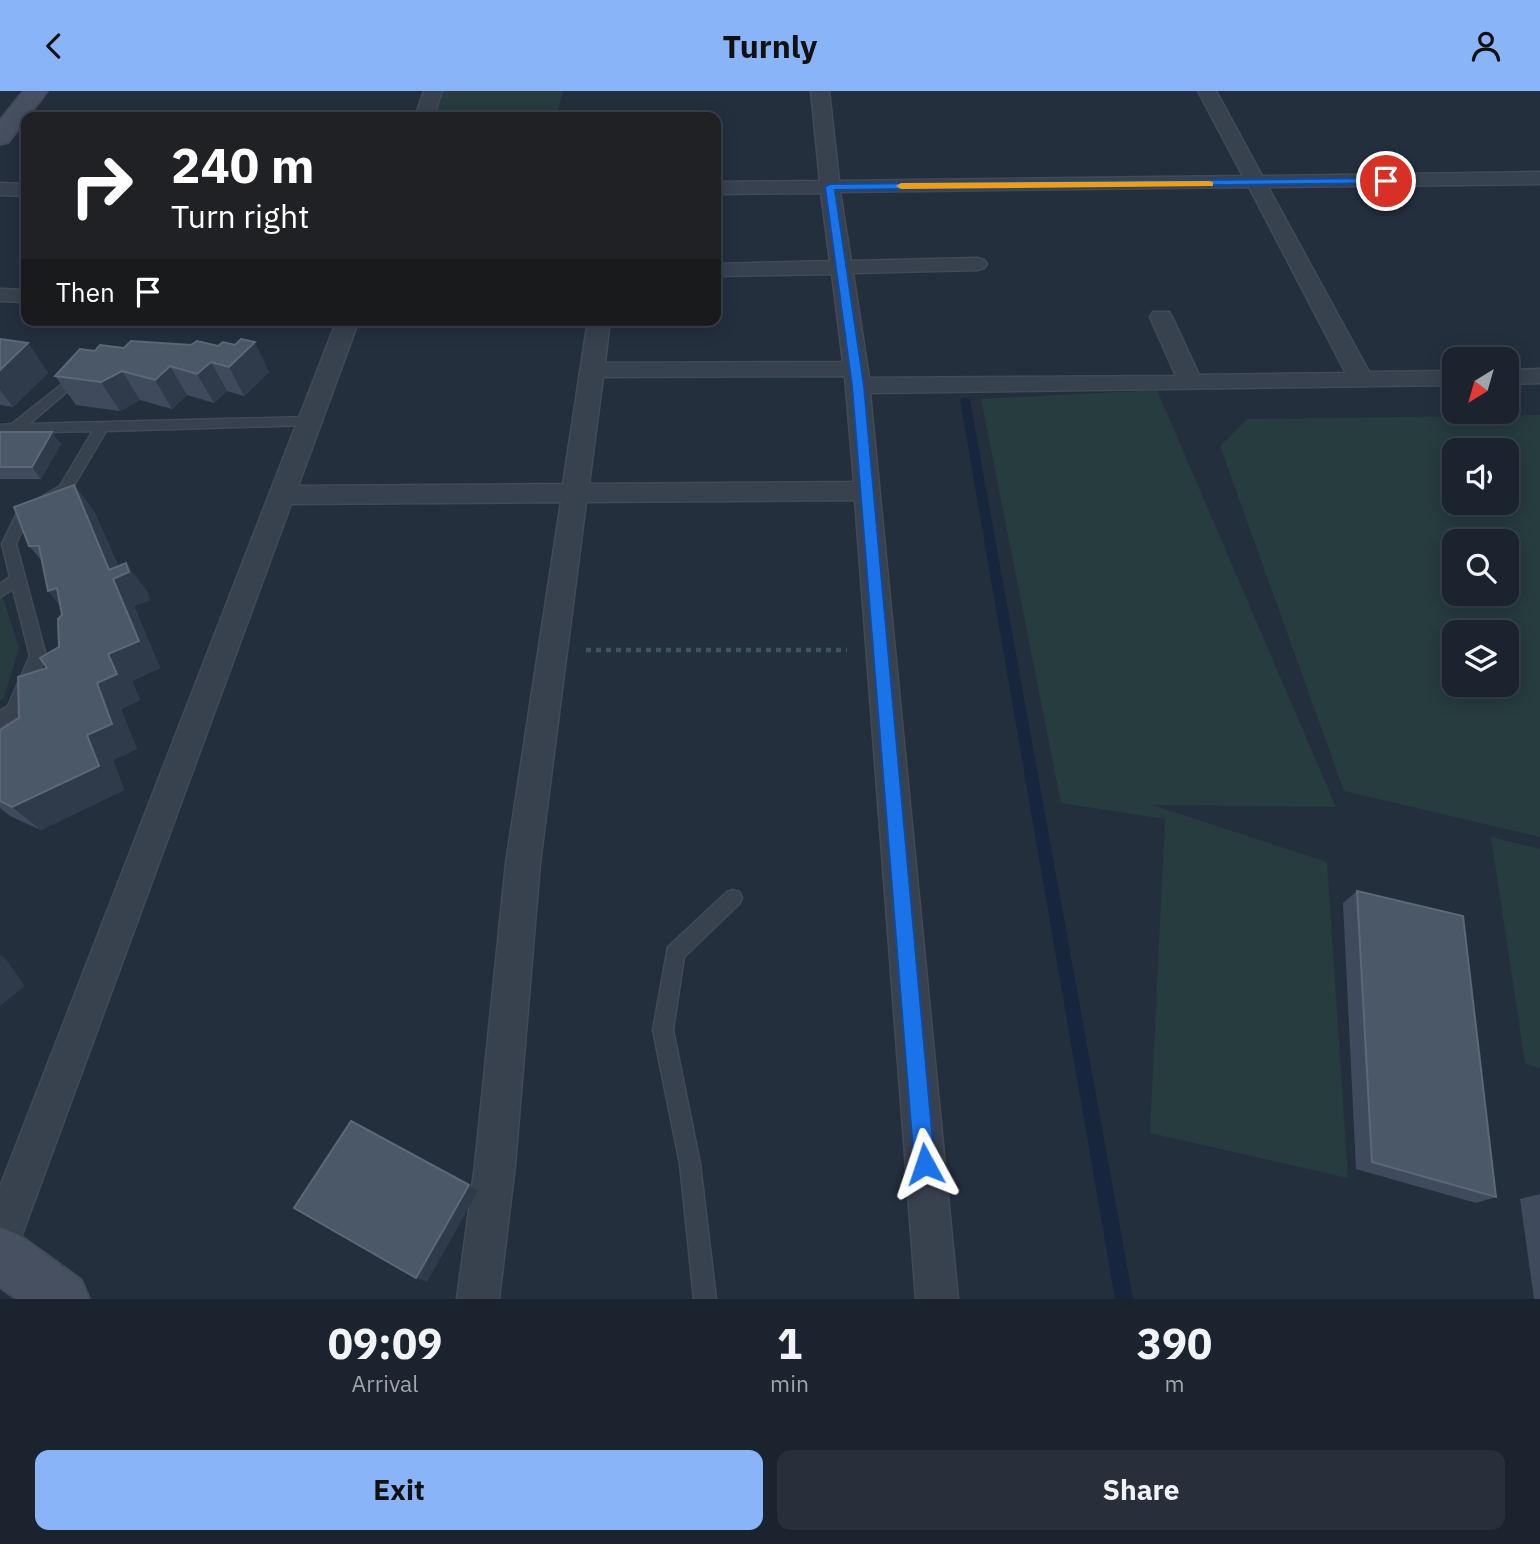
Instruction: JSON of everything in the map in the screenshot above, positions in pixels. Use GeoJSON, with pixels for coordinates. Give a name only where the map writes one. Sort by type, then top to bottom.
{"type":"FeatureCollection","features":[{"type":"Feature","properties":{"kind":"street"},"geometry":{"type":"LineString","coordinates":[[1,134],[36,91]]}},
{"type":"Feature","properties":{"kind":"street"},"geometry":{"type":"LineString","coordinates":[[426,112],[433,91]]}},
{"type":"Feature","properties":{"kind":"street"},"geometry":{"type":"LineString","coordinates":[[820,91],[830,187],[857,378],[937,1299]]}},
{"type":"Feature","properties":{"kind":"street"},"geometry":{"type":"LineString","coordinates":[[1206,91],[1258,183],[1361,379]]}},
{"type":"Feature","properties":{"kind":"street"},"geometry":{"type":"LineString","coordinates":[[721,188],[1540,178]]}},
{"type":"Feature","properties":{"kind":"street"},"geometry":{"type":"LineString","coordinates":[[0,189],[21,190]]}},
{"type":"Feature","properties":{"kind":"street"},"geometry":{"type":"LineString","coordinates":[[721,270],[977,264]]}},
{"type":"Feature","properties":{"kind":"street"},"geometry":{"type":"LineString","coordinates":[[0,295],[21,296]]}},
{"type":"Feature","properties":{"kind":"street"},"geometry":{"type":"LineString","coordinates":[[1161,317],[1191,383]]}},
{"type":"Feature","properties":{"kind":"street"},"geometry":{"type":"LineString","coordinates":[[0,1240],[346,326]]}},
{"type":"Feature","properties":{"kind":"street"},"geometry":{"type":"LineString","coordinates":[[478,1299],[495,1165],[523,863],[598,326]]}},
{"type":"Feature","properties":{"kind":"street"},"geometry":{"type":"LineString","coordinates":[[592,370],[857,378],[1191,383],[1442,378]]}},
{"type":"Feature","properties":{"kind":"street"},"geometry":{"type":"LineString","coordinates":[[1519,377],[1540,376]]}},
{"type":"Feature","properties":{"kind":"street"},"geometry":{"type":"LineString","coordinates":[[283,495],[866,491]]}},
{"type":"Feature","properties":{"kind":"street"},"geometry":{"type":"LineString","coordinates":[[0,1254],[62,1299]]}},
{"type":"Feature","properties":{"kind":"lane"},"geometry":{"type":"LineString","coordinates":[[15,429],[82,372]]}},
{"type":"Feature","properties":{"kind":"lane"},"geometry":{"type":"LineString","coordinates":[[0,429],[310,421]]}},
{"type":"Feature","properties":{"kind":"lane"},"geometry":{"type":"LineString","coordinates":[[0,737],[38,656],[9,544],[23,514],[65,489],[102,427]]}},
{"type":"Feature","properties":{"kind":"lane"},"geometry":{"type":"LineString","coordinates":[[0,591],[18,579]]}},
{"type":"Feature","properties":{"kind":"lane"},"geometry":{"type":"LineString","coordinates":[[0,720],[14,710]]}},
{"type":"Feature","properties":{"kind":"lane"},"geometry":{"type":"LineString","coordinates":[[705,1299],[690,1164],[663,1030],[675,953],[733,898]]}},
{"type":"Feature","properties":{"kind":"path"},"geometry":{"type":"LineString","coordinates":[[553,649],[879,650]]}},
{"type":"Feature","properties":{"kind":"green space"},"geometry":{"type":"Polygon","coordinates":[[[439,91],[563,91],[558,112],[431,112],[439,91]]]}},
{"type":"Feature","properties":{"kind":"green space"},"geometry":{"type":"Polygon","coordinates":[[[1157,390],[1336,807],[1152,805],[1327,862],[1348,1178],[1150,1133],[1165,819],[1061,803],[981,399],[1157,390]]]}},
{"type":"Feature","properties":{"kind":"green space"},"geometry":{"type":"Polygon","coordinates":[[[1519,415],[1540,415],[1540,837],[1344,791],[1220,446],[1248,419],[1442,416],[1442,424],[1519,424],[1519,415]]]}},
{"type":"Feature","properties":{"kind":"green space"},"geometry":{"type":"Polygon","coordinates":[[[0,588],[19,648],[4,698],[0,701],[0,588]]]}},
{"type":"Feature","properties":{"kind":"green space"},"geometry":{"type":"Polygon","coordinates":[[[1491,837],[1540,849],[1540,1068],[1525,1063],[1491,837]]]}},
{"type":"Feature","properties":{"kind":"building"},"geometry":{"type":"Polygon","coordinates":[[[0,339],[28,343],[0,370],[0,339]]]}},
{"type":"Feature","properties":{"kind":"building"},"geometry":{"type":"Polygon","coordinates":[[[241,339],[255,342],[229,367],[211,362],[197,374],[170,366],[155,380],[122,371],[101,382],[55,376],[80,349],[95,351],[100,345],[124,348],[131,341],[191,345],[197,341],[218,346],[223,342],[235,345],[241,339]]]}},
{"type":"Feature","properties":{"kind":"building"},"geometry":{"type":"Polygon","coordinates":[[[0,432],[52,432],[32,467],[0,467],[0,432]]]}},
{"type":"Feature","properties":{"kind":"building"},"geometry":{"type":"Polygon","coordinates":[[[74,485],[109,570],[126,563],[129,572],[113,579],[139,641],[108,654],[117,674],[97,683],[112,724],[87,735],[99,766],[12,807],[0,801],[0,730],[19,718],[18,677],[47,668],[40,658],[59,647],[58,619],[62,615],[57,588],[48,591],[39,546],[29,546],[14,507],[74,485]]]}},
{"type":"Feature","properties":{"kind":"building"},"geometry":{"type":"Polygon","coordinates":[[[1357,891],[1463,916],[1496,1197],[1372,1162],[1357,891]]]}},
{"type":"Feature","properties":{"kind":"building"},"geometry":{"type":"Polygon","coordinates":[[[351,1121],[469,1185],[416,1278],[294,1208],[351,1121]]]}},
{"type":"Feature","properties":{"kind":"waterway"},"geometry":{"type":"LineString","coordinates":[[965,400],[1124,1299]]}},
{"type":"Feature","properties":{"kind":"slow traffic"},"geometry":{"type":"LineString","coordinates":[[901,186],[1209,184]]}},
{"type":"Feature","properties":{"kind":"route"},"geometry":{"type":"LineString","coordinates":[[925,1164],[858,386],[830,187],[1386,181]]}}]}
